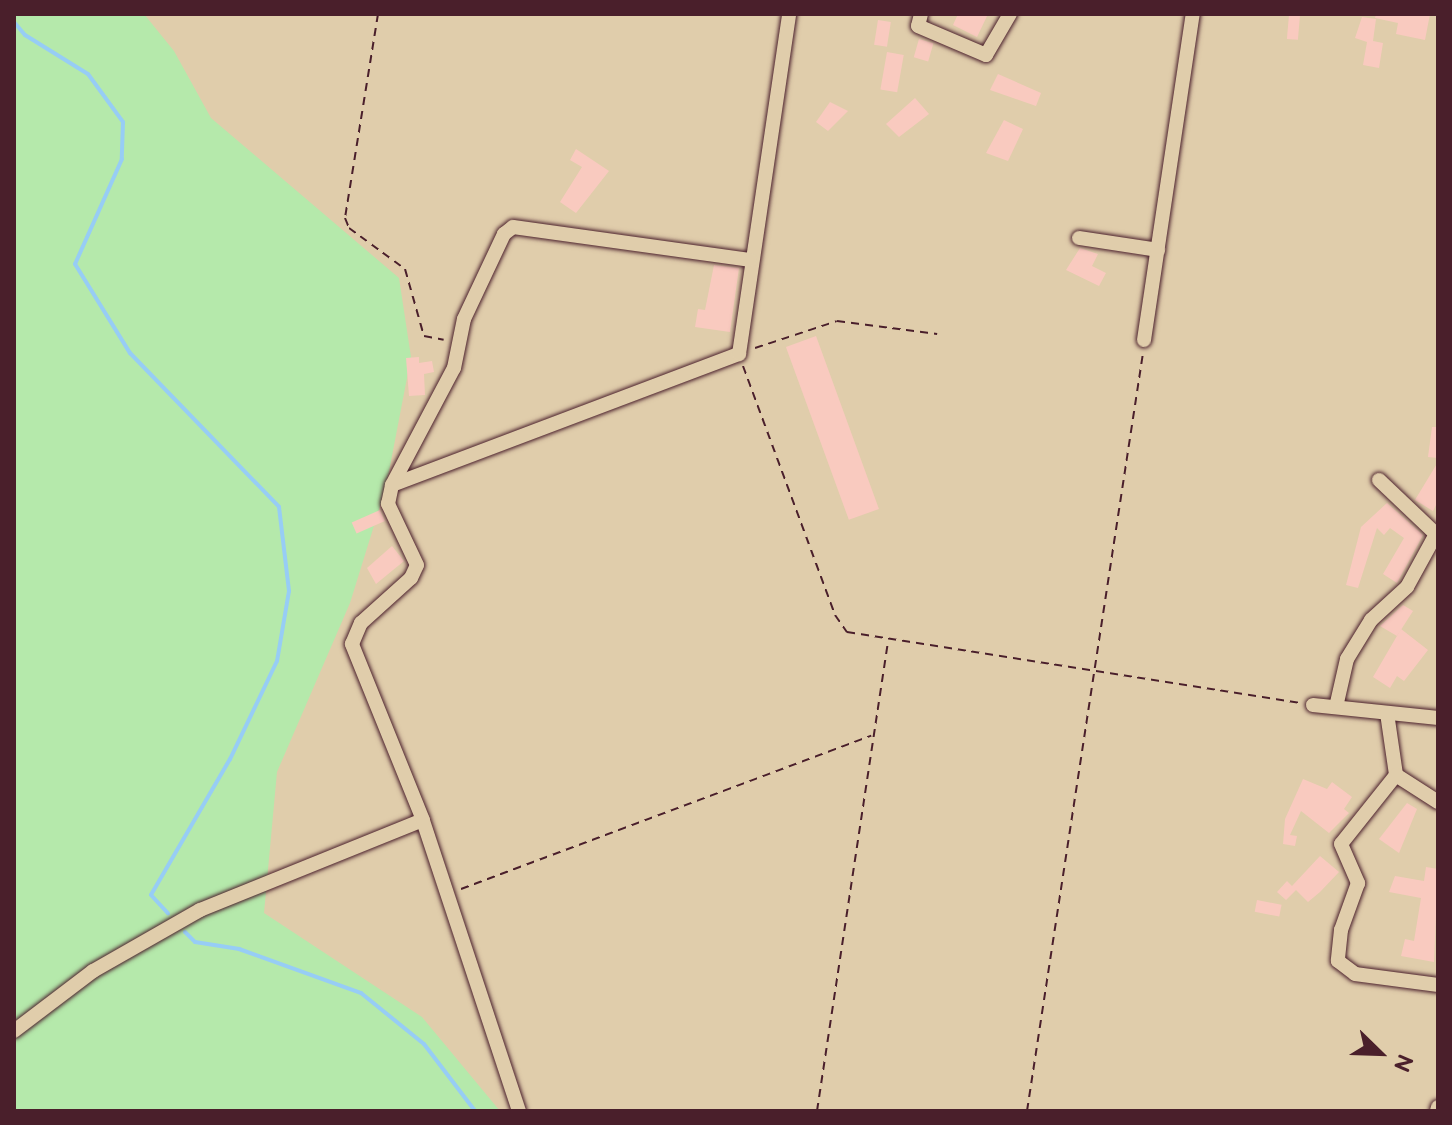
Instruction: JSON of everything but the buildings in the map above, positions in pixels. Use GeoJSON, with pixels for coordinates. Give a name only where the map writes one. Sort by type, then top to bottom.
{"type":"FeatureCollection","features":[{"type":"Feature","properties":{"kind":"street"},"geometry":{"type":"LineString","coordinates":[[392,485],[739,354],[750,260],[789,14]]}},
{"type":"Feature","properties":{"kind":"street"},"geometry":{"type":"LineString","coordinates":[[921,14],[918,26],[986,55],[1010,14]]}},
{"type":"Feature","properties":{"kind":"street"},"geometry":{"type":"LineString","coordinates":[[1144,340],[1193,14]]}},
{"type":"Feature","properties":{"kind":"street"},"geometry":{"type":"LineString","coordinates":[[519,1111],[423,820],[352,644],[361,623],[411,578],[417,565],[388,504],[392,485],[454,368],[464,319],[484,273],[513,227],[750,260]]}},
{"type":"Feature","properties":{"kind":"street"},"geometry":{"type":"LineString","coordinates":[[1079,238],[1158,250]]}},
{"type":"Feature","properties":{"kind":"street"},"geometry":{"type":"LineString","coordinates":[[1336,707],[1347,659],[1371,620],[1407,587],[1437,535],[1379,480]]}},
{"type":"Feature","properties":{"kind":"street"},"geometry":{"type":"LineString","coordinates":[[1313,705],[1438,718]]}},
{"type":"Feature","properties":{"kind":"street"},"geometry":{"type":"LineString","coordinates":[[1387,713],[1396,775],[1341,844],[1358,883],[1341,930],[1339,966],[1355,974],[1438,985]]}},
{"type":"Feature","properties":{"kind":"street"},"geometry":{"type":"LineString","coordinates":[[1396,775],[1438,802]]}},
{"type":"Feature","properties":{"kind":"street"},"geometry":{"type":"LineString","coordinates":[[14,1031],[93,971],[200,910],[423,820]]}},
{"type":"Feature","properties":{"kind":"path"},"geometry":{"type":"LineString","coordinates":[[378,14],[345,218],[349,228],[405,269],[424,336],[461,344]]}},
{"type":"Feature","properties":{"kind":"path"},"geometry":{"type":"LineString","coordinates":[[937,334],[837,321],[739,354],[840,626],[888,642],[1313,705]]}},
{"type":"Feature","properties":{"kind":"path"},"geometry":{"type":"LineString","coordinates":[[1027,1111],[1144,340]]}},
{"type":"Feature","properties":{"kind":"path"},"geometry":{"type":"LineString","coordinates":[[817,1111],[888,642]]}},
{"type":"Feature","properties":{"kind":"path"},"geometry":{"type":"LineString","coordinates":[[449,894],[873,736]]}},
{"type":"Feature","properties":{"kind":"green space"},"geometry":{"type":"Polygon","coordinates":[[[14,14],[144,14],[174,51],[211,118],[399,278],[411,357],[386,487],[350,603],[277,772],[264,913],[422,1017],[500,1111],[14,1111],[14,14]]]}},
{"type":"Feature","properties":{"kind":"waterway"},"geometry":{"type":"LineString","coordinates":[[14,22],[25,35],[88,74],[123,122],[122,159],[75,264],[130,353],[279,507],[289,591],[277,661],[230,759],[151,895],[168,913]]}},
{"type":"Feature","properties":{"kind":"waterway"},"geometry":{"type":"LineString","coordinates":[[185,932],[195,942],[239,949],[361,993],[424,1044],[475,1111]]}}]}
